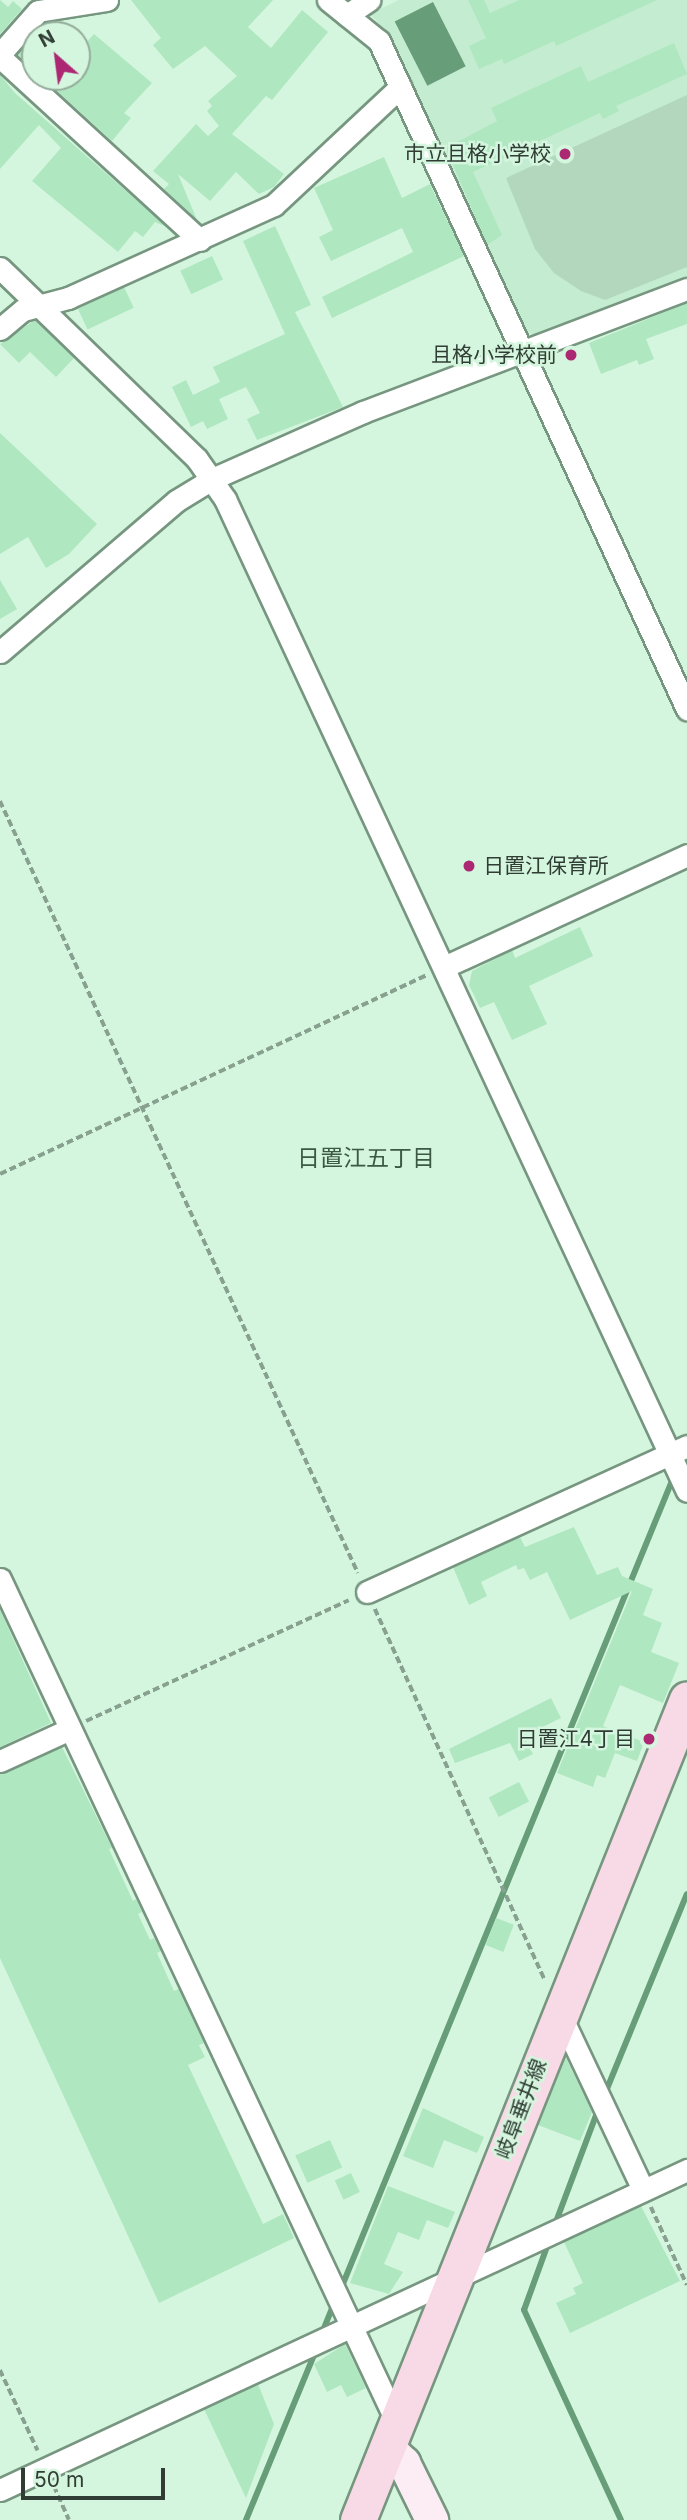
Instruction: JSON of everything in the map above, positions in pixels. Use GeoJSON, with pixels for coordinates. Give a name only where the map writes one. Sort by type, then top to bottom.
{"type":"FeatureCollection","features":[{"type":"Feature","properties":{"kind":"main road","name":"岐阜垂井線"},"geometry":{"type":"LineString","coordinates":[[358,2520],[559,2012],[687,1699]]}},
{"type":"Feature","properties":{"kind":"street"},"geometry":{"type":"LineString","coordinates":[[107,0],[36,5],[0,55],[200,240]]}},
{"type":"Feature","properties":{"kind":"street"},"geometry":{"type":"LineString","coordinates":[[328,0],[379,41],[687,709]]}},
{"type":"Feature","properties":{"kind":"street"},"geometry":{"type":"LineString","coordinates":[[347,15],[369,0]]}},
{"type":"Feature","properties":{"kind":"street"},"geometry":{"type":"LineString","coordinates":[[0,329],[23,310],[42,307],[200,240],[274,205],[400,87]]}},
{"type":"Feature","properties":{"kind":"street"},"geometry":{"type":"LineString","coordinates":[[0,268],[212,479],[444,967],[678,1449],[687,1491]]}},
{"type":"Feature","properties":{"kind":"street"},"geometry":{"type":"LineString","coordinates":[[0,652],[176,501],[212,479],[363,412],[687,289]]}},
{"type":"Feature","properties":{"kind":"street"},"geometry":{"type":"LineString","coordinates":[[444,967],[687,855]]}},
{"type":"Feature","properties":{"kind":"street"},"geometry":{"type":"LineString","coordinates":[[367,1592],[678,1449]]}},
{"type":"Feature","properties":{"kind":"street"},"geometry":{"type":"LineString","coordinates":[[0,1579],[348,2325],[404,2463],[432,2520]]}},
{"type":"Feature","properties":{"kind":"street"},"geometry":{"type":"LineString","coordinates":[[0,1761],[70,1729]]}},
{"type":"Feature","properties":{"kind":"street"},"geometry":{"type":"LineString","coordinates":[[559,2012],[643,2190]]}},
{"type":"Feature","properties":{"kind":"street"},"geometry":{"type":"LineString","coordinates":[[0,2490],[348,2325],[687,2170]]}},
{"type":"Feature","properties":{"kind":"path"},"geometry":{"type":"LineString","coordinates":[[0,801],[559,2012]]}},
{"type":"Feature","properties":{"kind":"path"},"geometry":{"type":"LineString","coordinates":[[0,1174],[444,967]]}},
{"type":"Feature","properties":{"kind":"path"},"geometry":{"type":"LineString","coordinates":[[70,1729],[367,1592]]}},
{"type":"Feature","properties":{"kind":"path"},"geometry":{"type":"LineString","coordinates":[[643,2190],[687,2285]]}},
{"type":"Feature","properties":{"kind":"path"},"geometry":{"type":"LineString","coordinates":[[0,2370],[69,2520]]}},
{"type":"Feature","properties":{"kind":"shaded area","name":"市立且格小学校"},"geometry":{"type":"Polygon","coordinates":[[[399,0],[687,0],[687,276],[535,336],[526,331],[386,31],[370,14],[399,0]]]}},
{"type":"Feature","properties":{"kind":"shaded area"},"geometry":{"type":"Polygon","coordinates":[[[433,2],[466,66],[427,86],[395,22],[433,2]]]}},
{"type":"Feature","properties":{"kind":"shaded area"},"geometry":{"type":"Polygon","coordinates":[[[687,95],[687,267],[605,300],[581,291],[554,273],[535,249],[506,178],[687,95]]]}},
{"type":"Feature","properties":{"kind":"building"},"geometry":{"type":"Polygon","coordinates":[[[0,0],[8,7],[13,1],[22,9],[0,34],[0,0]]]}},
{"type":"Feature","properties":{"kind":"building"},"geometry":{"type":"Polygon","coordinates":[[[131,0],[273,0],[248,27],[271,48],[302,10],[328,32],[272,100],[266,96],[232,134],[284,174],[274,187],[259,194],[236,172],[210,201],[178,174],[197,220],[164,189],[169,184],[153,171],[196,124],[208,136],[219,126],[207,111],[212,106],[208,101],[237,76],[205,46],[173,69],[153,45],[161,38],[131,0]]]}},
{"type":"Feature","properties":{"kind":"building"},"geometry":{"type":"Polygon","coordinates":[[[468,0],[484,0],[490,13],[519,0],[657,0],[556,46],[554,41],[504,64],[502,59],[479,69],[469,46],[486,38],[468,0]]]}},
{"type":"Feature","properties":{"kind":"building"},"geometry":{"type":"Polygon","coordinates":[[[94,34],[152,83],[124,113],[131,118],[112,141],[57,91],[91,91],[91,37],[94,34]]]}},
{"type":"Feature","properties":{"kind":"building"},"geometry":{"type":"Polygon","coordinates":[[[674,43],[687,74],[616,106],[619,111],[603,119],[600,113],[473,172],[502,235],[487,245],[446,148],[497,121],[491,108],[581,66],[588,82],[674,43]]]}},
{"type":"Feature","properties":{"kind":"building"},"geometry":{"type":"Polygon","coordinates":[[[0,75],[15,93],[167,227],[155,222],[143,237],[135,231],[118,252],[32,181],[61,148],[39,125],[0,169],[0,75]]]}},
{"type":"Feature","properties":{"kind":"building"},"geometry":{"type":"Polygon","coordinates":[[[384,157],[402,198],[430,184],[464,256],[332,318],[322,297],[413,252],[402,228],[331,261],[319,237],[333,230],[314,188],[384,157]]]}},
{"type":"Feature","properties":{"kind":"building"},"geometry":{"type":"Polygon","coordinates":[[[275,226],[311,305],[295,312],[343,407],[257,440],[247,419],[260,413],[246,387],[219,399],[228,419],[207,429],[203,421],[191,427],[172,387],[186,380],[193,395],[220,382],[213,367],[285,334],[243,241],[275,226]]]}},
{"type":"Feature","properties":{"kind":"building"},"geometry":{"type":"Polygon","coordinates":[[[212,256],[223,280],[191,294],[180,271],[212,256]]]}},
{"type":"Feature","properties":{"kind":"building"},"geometry":{"type":"Polygon","coordinates":[[[124,287],[134,308],[87,329],[78,309],[124,287]]]}},
{"type":"Feature","properties":{"kind":"building"},"geometry":{"type":"Polygon","coordinates":[[[687,303],[687,324],[646,339],[654,359],[639,365],[637,360],[601,374],[589,343],[687,303]]]}},
{"type":"Feature","properties":{"kind":"building"},"geometry":{"type":"Polygon","coordinates":[[[35,320],[74,358],[56,377],[30,352],[19,363],[0,344],[35,320]]]}},
{"type":"Feature","properties":{"kind":"building"},"geometry":{"type":"Polygon","coordinates":[[[0,433],[97,524],[69,554],[46,568],[28,537],[0,554],[0,433]]]}},
{"type":"Feature","properties":{"kind":"building"},"geometry":{"type":"Polygon","coordinates":[[[0,580],[17,609],[0,619],[0,580]]]}},
{"type":"Feature","properties":{"kind":"building"},"geometry":{"type":"Polygon","coordinates":[[[580,927],[593,956],[529,986],[547,1024],[512,1040],[494,1002],[480,1008],[469,985],[472,971],[512,950],[515,958],[580,927]]]}},
{"type":"Feature","properties":{"kind":"building"},"geometry":{"type":"Polygon","coordinates":[[[574,1527],[597,1575],[618,1567],[622,1576],[653,1589],[643,1615],[662,1623],[651,1652],[679,1663],[663,1703],[620,1685],[603,1726],[644,1742],[637,1761],[615,1753],[605,1778],[597,1775],[593,1787],[557,1773],[632,1591],[570,1620],[547,1572],[530,1580],[524,1568],[518,1570],[516,1565],[481,1582],[487,1596],[469,1605],[453,1567],[520,1537],[525,1547],[574,1527]]]}},
{"type":"Feature","properties":{"kind":"building"},"geometry":{"type":"Polygon","coordinates":[[[0,1610],[51,1723],[0,1747],[0,1610]]]}},
{"type":"Feature","properties":{"kind":"building"},"geometry":{"type":"Polygon","coordinates":[[[551,1698],[561,1718],[524,1736],[533,1754],[519,1761],[510,1743],[455,1763],[449,1749],[551,1698]]]}},
{"type":"Feature","properties":{"kind":"building"},"geometry":{"type":"Polygon","coordinates":[[[62,1747],[112,1848],[109,1849],[133,1901],[136,1899],[142,1912],[138,1914],[150,1940],[154,1938],[161,1951],[157,1953],[174,1991],[179,1989],[204,2043],[199,2045],[205,2057],[188,2065],[263,2224],[283,2214],[294,2238],[159,2303],[0,1958],[0,1774],[62,1747]]]}},
{"type":"Feature","properties":{"kind":"building"},"geometry":{"type":"Polygon","coordinates":[[[519,1782],[529,1802],[499,1817],[489,1797],[519,1782]]]}},
{"type":"Feature","properties":{"kind":"building"},"geometry":{"type":"Polygon","coordinates":[[[496,1918],[514,1925],[503,1952],[486,1945],[496,1918]]]}},
{"type":"Feature","properties":{"kind":"building"},"geometry":{"type":"Polygon","coordinates":[[[565,2056],[592,2112],[580,2141],[538,2125],[565,2056]]]}},
{"type":"Feature","properties":{"kind":"building"},"geometry":{"type":"Polygon","coordinates":[[[423,2108],[484,2137],[477,2153],[444,2140],[433,2168],[403,2156],[423,2108]]]}},
{"type":"Feature","properties":{"kind":"building"},"geometry":{"type":"Polygon","coordinates":[[[330,2140],[342,2167],[307,2183],[295,2155],[330,2140]]]}},
{"type":"Feature","properties":{"kind":"building"},"geometry":{"type":"Polygon","coordinates":[[[351,2173],[360,2192],[344,2200],[335,2181],[351,2173]]]}},
{"type":"Feature","properties":{"kind":"building"},"geometry":{"type":"Polygon","coordinates":[[[388,2186],[455,2212],[448,2228],[427,2220],[419,2240],[398,2232],[384,2264],[403,2272],[389,2294],[350,2283],[388,2186]]]}},
{"type":"Feature","properties":{"kind":"building"},"geometry":{"type":"Polygon","coordinates":[[[641,2206],[680,2281],[570,2333],[556,2303],[576,2294],[573,2288],[583,2283],[564,2242],[641,2206]]]}},
{"type":"Feature","properties":{"kind":"building"},"geometry":{"type":"Polygon","coordinates":[[[345,2344],[366,2388],[347,2397],[341,2385],[327,2392],[314,2364],[345,2344]]]}},
{"type":"Feature","properties":{"kind":"building"},"geometry":{"type":"Polygon","coordinates":[[[258,2384],[274,2424],[246,2498],[204,2409],[258,2384]]]}},
{"type":"Feature","properties":{"kind":"waterway"},"geometry":{"type":"LineString","coordinates":[[340,2291],[674,1476]]}},
{"type":"Feature","properties":{"kind":"waterway"},"geometry":{"type":"LineString","coordinates":[[604,2096],[687,1894]]}},
{"type":"Feature","properties":{"kind":"waterway"},"geometry":{"type":"LineString","coordinates":[[554,2227],[598,2110]]}},
{"type":"Feature","properties":{"kind":"waterway"},"geometry":{"type":"LineString","coordinates":[[549,2241],[524,2310],[621,2520]]}},
{"type":"Feature","properties":{"kind":"waterway"},"geometry":{"type":"LineString","coordinates":[[322,2333],[334,2304]]}},
{"type":"Feature","properties":{"kind":"waterway"},"geometry":{"type":"LineString","coordinates":[[246,2520],[316,2350]]}},
{"type":"Feature","properties":{"kind":"place","name":"市立且格小学校"},"geometry":{"type":"Point","coordinates":[565,154]}},
{"type":"Feature","properties":{"kind":"place","name":"且格小学校前"},"geometry":{"type":"Point","coordinates":[571,355]}},
{"type":"Feature","properties":{"kind":"place","name":"日置江保育所"},"geometry":{"type":"Point","coordinates":[469,866]}},
{"type":"Feature","properties":{"kind":"place","name":"日置江4丁目"},"geometry":{"type":"Point","coordinates":[649,1739]}},
{"type":"Feature","properties":{"kind":"district","name":"日置江五丁目"},"geometry":{"type":"Point","coordinates":[366,1158]}}]}
